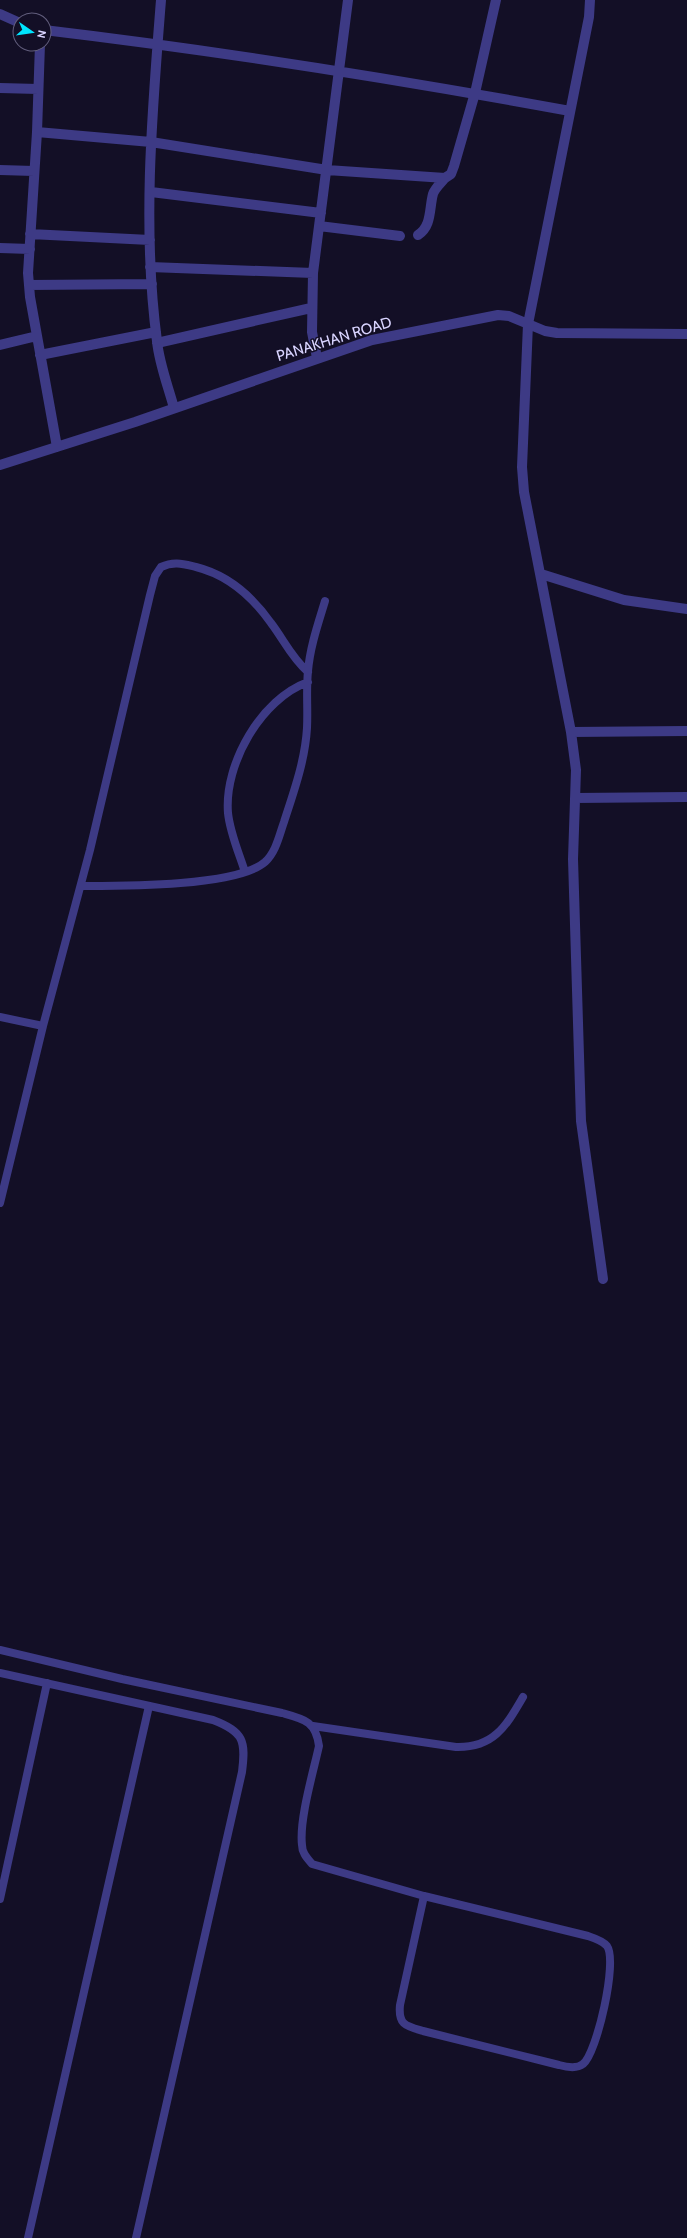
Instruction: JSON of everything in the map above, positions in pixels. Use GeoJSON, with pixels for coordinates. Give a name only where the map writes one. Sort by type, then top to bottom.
{"type":"FeatureCollection","features":[{"type":"Feature","properties":{"kind":"street"},"geometry":{"type":"LineString","coordinates":[[161,0],[151,142],[150,267],[156,338],[174,408]]}},
{"type":"Feature","properties":{"kind":"street"},"geometry":{"type":"LineString","coordinates":[[317,358],[312,332],[311,308],[314,273],[348,0]]}},
{"type":"Feature","properties":{"kind":"street"},"geometry":{"type":"LineString","coordinates":[[418,235],[423,232],[428,224],[434,192],[445,178],[451,174],[454,166],[475,93],[496,0]]}},
{"type":"Feature","properties":{"kind":"street"},"geometry":{"type":"LineString","coordinates":[[590,0],[589,17],[528,324],[522,467],[524,492],[571,732],[576,770],[573,859],[581,1121],[603,1279]]}},
{"type":"Feature","properties":{"kind":"street"},"geometry":{"type":"LineString","coordinates":[[0,14],[12,19]]}},
{"type":"Feature","properties":{"kind":"street"},"geometry":{"type":"LineString","coordinates":[[52,31],[157,43],[339,70],[570,111]]}},
{"type":"Feature","properties":{"kind":"street"},"geometry":{"type":"LineString","coordinates":[[40,52],[37,132],[30,234],[29,285],[57,447]]}},
{"type":"Feature","properties":{"kind":"street"},"geometry":{"type":"LineString","coordinates":[[0,88],[38,89]]}},
{"type":"Feature","properties":{"kind":"street"},"geometry":{"type":"LineString","coordinates":[[37,132],[151,142],[327,170],[445,178]]}},
{"type":"Feature","properties":{"kind":"street"},"geometry":{"type":"LineString","coordinates":[[0,170],[34,171]]}},
{"type":"Feature","properties":{"kind":"street"},"geometry":{"type":"LineString","coordinates":[[151,192],[321,213]]}},
{"type":"Feature","properties":{"kind":"street"},"geometry":{"type":"LineString","coordinates":[[319,226],[400,236]]}},
{"type":"Feature","properties":{"kind":"street"},"geometry":{"type":"LineString","coordinates":[[30,234],[150,240]]}},
{"type":"Feature","properties":{"kind":"street"},"geometry":{"type":"LineString","coordinates":[[0,248],[30,249]]}},
{"type":"Feature","properties":{"kind":"street"},"geometry":{"type":"LineString","coordinates":[[150,267],[314,273]]}},
{"type":"Feature","properties":{"kind":"street"},"geometry":{"type":"LineString","coordinates":[[29,285],[152,284]]}},
{"type":"Feature","properties":{"kind":"street"},"geometry":{"type":"LineString","coordinates":[[40,355],[156,338],[311,308]]}},
{"type":"Feature","properties":{"kind":"street","name":"PANAKHAN ROAD"},"geometry":{"type":"LineString","coordinates":[[0,465],[174,408],[372,340],[498,315],[509,316],[545,331],[557,333],[687,334]]}},
{"type":"Feature","properties":{"kind":"street"},"geometry":{"type":"LineString","coordinates":[[0,344],[37,336]]}},
{"type":"Feature","properties":{"kind":"street"},"geometry":{"type":"LineString","coordinates":[[541,574],[624,600],[687,609]]}},
{"type":"Feature","properties":{"kind":"street"},"geometry":{"type":"LineString","coordinates":[[571,732],[687,731]]}},
{"type":"Feature","properties":{"kind":"street"},"geometry":{"type":"LineString","coordinates":[[575,798],[687,797]]}},
{"type":"Feature","properties":{"kind":"lane"},"geometry":{"type":"LineString","coordinates":[[0,1203],[43,1026],[81,886],[150,595],[155,576],[161,567],[177,563],[207,570],[231,580],[271,622],[295,661],[308,672]]}},
{"type":"Feature","properties":{"kind":"lane"},"geometry":{"type":"LineString","coordinates":[[81,886],[141,887],[191,882],[245,872],[264,863],[272,855],[298,779],[307,728],[308,672],[314,636],[325,601]]}},
{"type":"Feature","properties":{"kind":"lane"},"geometry":{"type":"LineString","coordinates":[[245,872],[231,828],[228,812],[230,779],[249,736],[272,704],[293,687],[308,682]]}},
{"type":"Feature","properties":{"kind":"lane"},"geometry":{"type":"LineString","coordinates":[[0,1016],[43,1026]]}},
{"type":"Feature","properties":{"kind":"lane"},"geometry":{"type":"LineString","coordinates":[[0,1650],[122,1679],[282,1713],[301,1718],[313,1726],[456,1747],[470,1748],[483,1744],[496,1736],[505,1726],[523,1697]]}},
{"type":"Feature","properties":{"kind":"lane"},"geometry":{"type":"LineString","coordinates":[[0,1673],[213,1720],[227,1725],[242,1739],[244,1752],[242,1772],[136,2238]]}},
{"type":"Feature","properties":{"kind":"lane"},"geometry":{"type":"LineString","coordinates":[[0,1899],[47,1683]]}},
{"type":"Feature","properties":{"kind":"lane"},"geometry":{"type":"LineString","coordinates":[[28,2238],[149,1706]]}},
{"type":"Feature","properties":{"kind":"lane"},"geometry":{"type":"LineString","coordinates":[[313,1726],[318,1736],[319,1746],[302,1830],[302,1846],[304,1855],[312,1864],[323,1869],[424,1896],[588,1936],[607,1947],[611,1956],[611,1968],[603,2008],[590,2057],[582,2066],[571,2067],[559,2065],[408,2027],[402,2022],[399,2015],[400,2005],[424,1896]]}}]}
